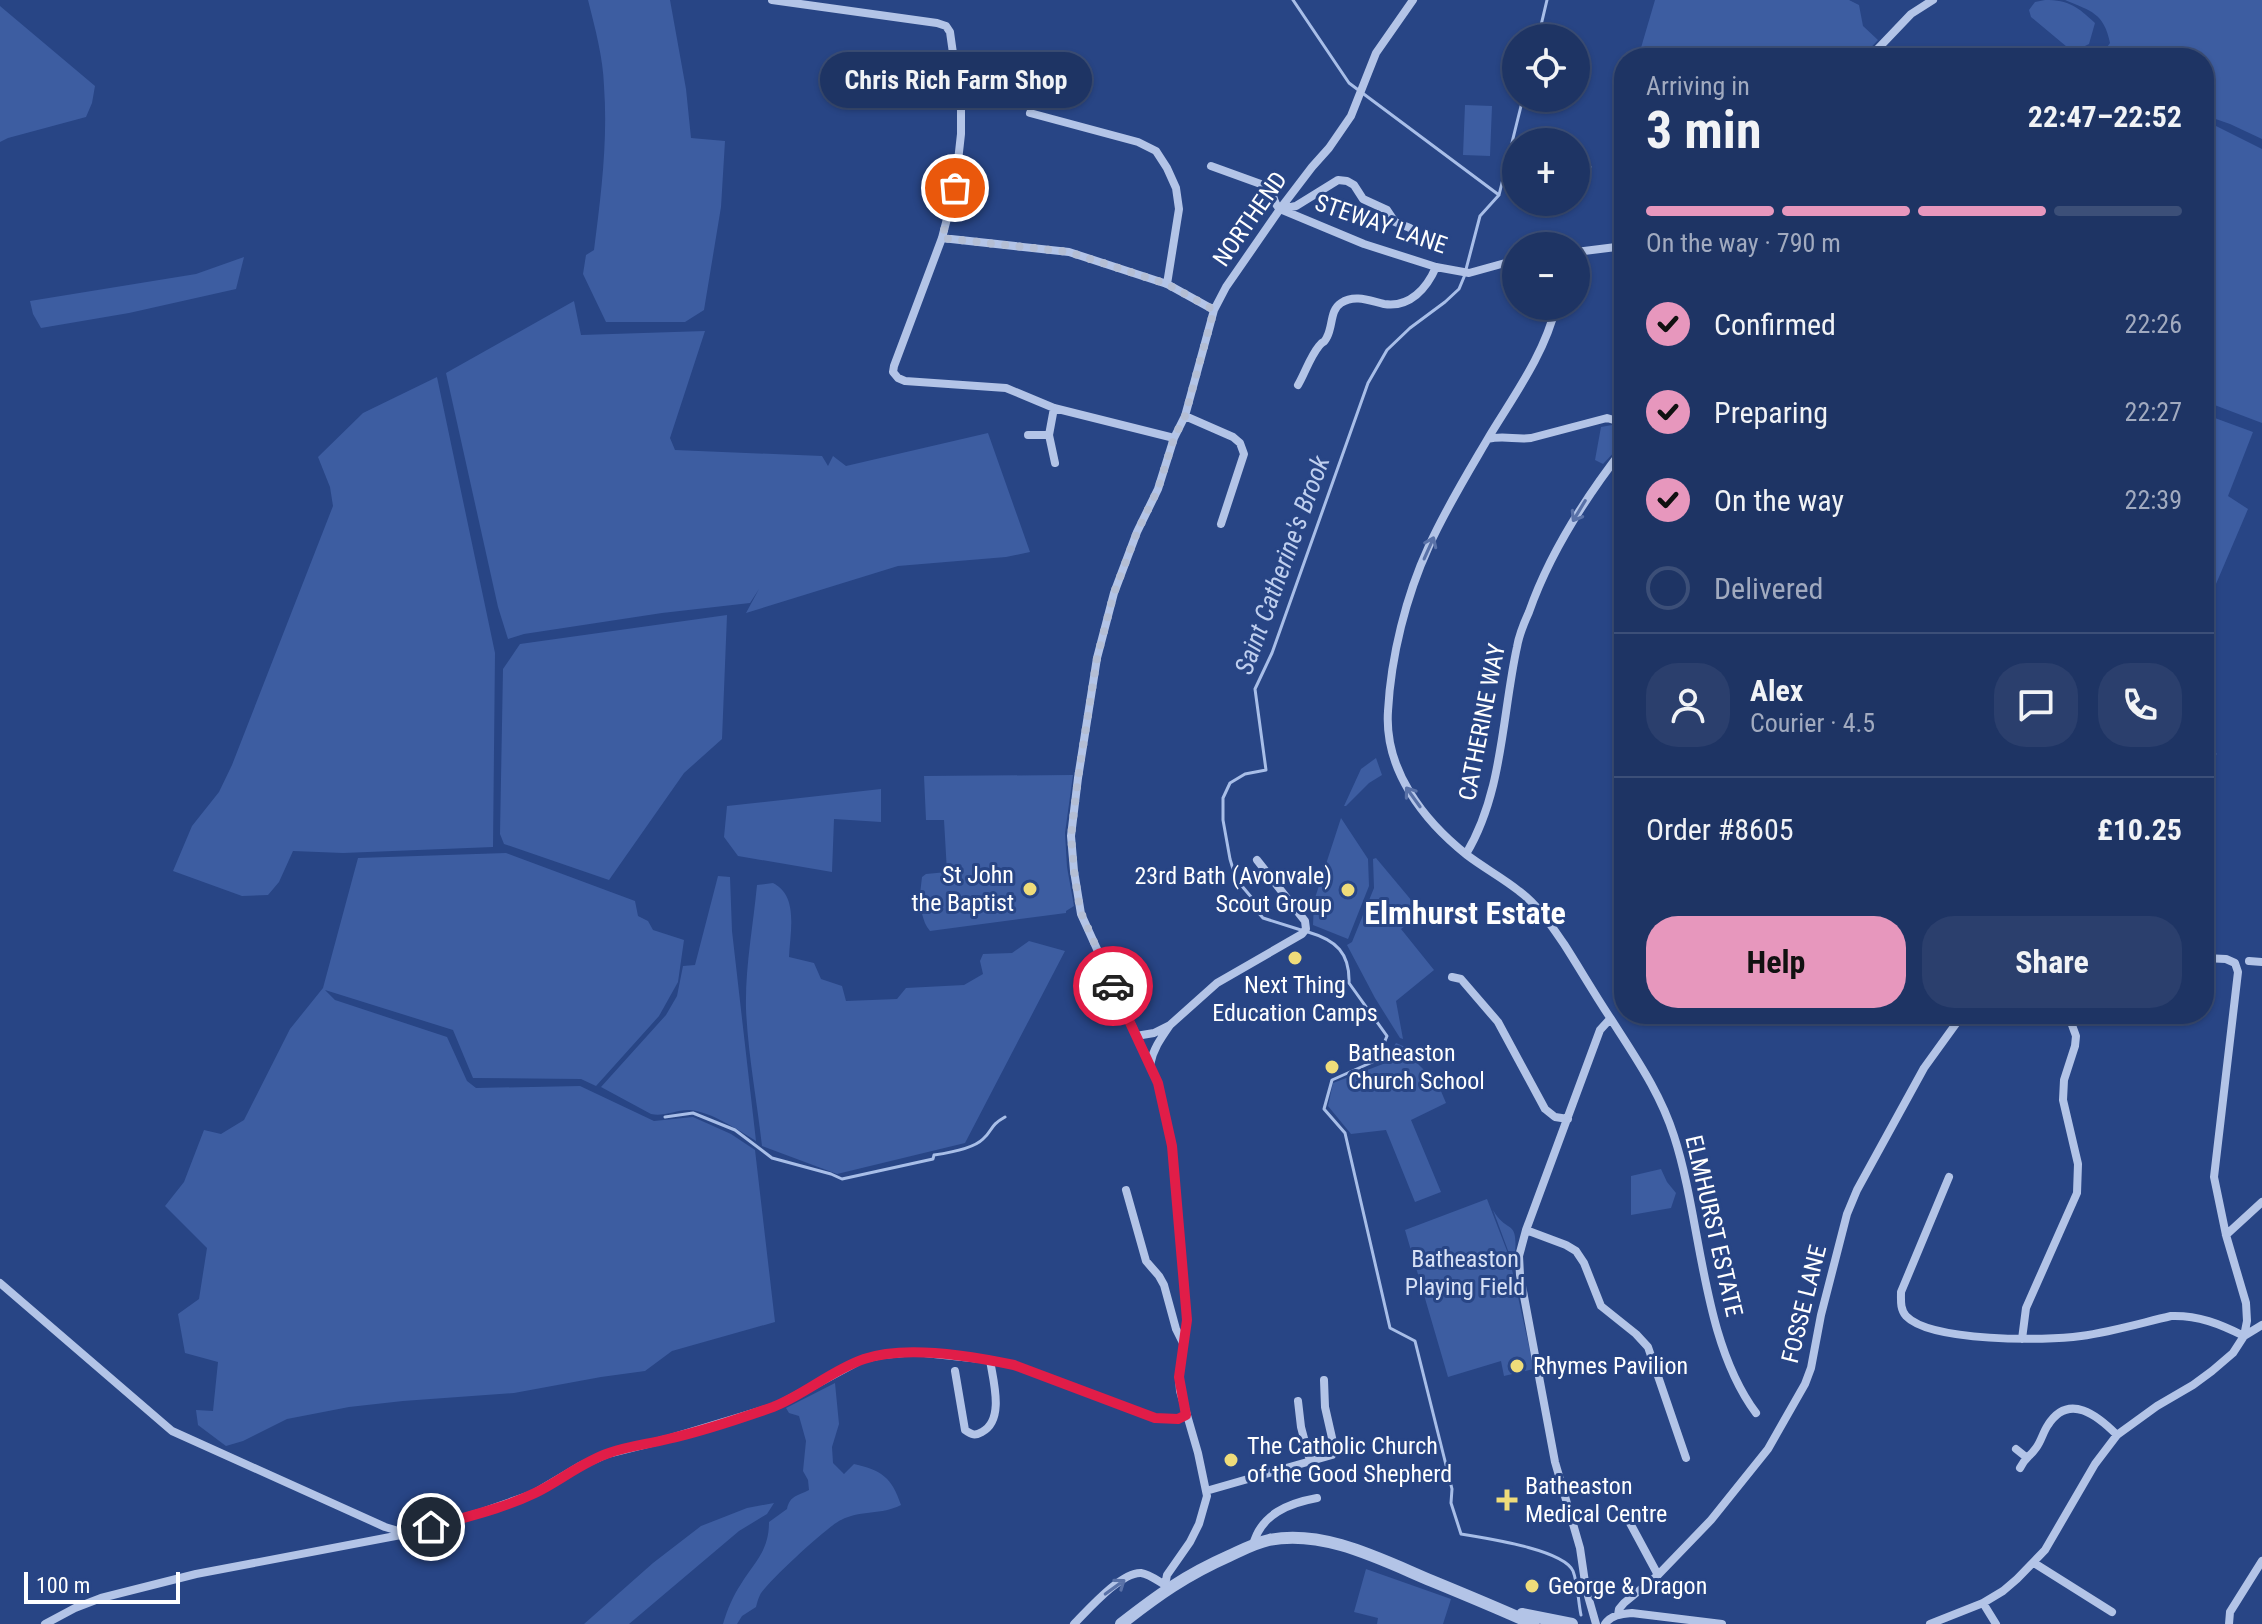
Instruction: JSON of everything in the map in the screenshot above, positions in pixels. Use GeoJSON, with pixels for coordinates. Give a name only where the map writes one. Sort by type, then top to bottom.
{"type":"FeatureCollection","features":[{"type":"Feature","properties":{"kind":"street"},"geometry":{"type":"LineString","coordinates":[[772,0],[925,21],[946,26],[950,32],[961,134],[955,188],[942,238],[894,366],[893,372],[898,378],[1006,388],[1054,408],[1174,438]]}},
{"type":"Feature","properties":{"kind":"street","name":"NORTHEND"},"geometry":{"type":"LineString","coordinates":[[1206,1494],[1179,1377],[1187,1320],[1172,1146],[1164,1103],[1150,1065],[1081,914],[1071,836],[1078,778],[1097,658],[1122,569],[1158,489],[1174,438],[1185,416],[1214,310],[1238,268],[1351,116],[1376,53],[1413,0]]}},
{"type":"Feature","properties":{"kind":"street"},"geometry":{"type":"LineString","coordinates":[[1879,48],[1911,14],[1933,0]]}},
{"type":"Feature","properties":{"kind":"street"},"geometry":{"type":"LineString","coordinates":[[1030,113],[1138,142],[1156,151],[1176,188],[1179,209],[1167,284]]}},
{"type":"Feature","properties":{"kind":"street"},"geometry":{"type":"LineString","coordinates":[[1211,166],[1269,187],[1274,204],[1280,209],[1296,206],[1338,180],[1347,181],[1354,185],[1363,199],[1387,210],[1395,222],[1410,228]]}},
{"type":"Feature","properties":{"kind":"street","name":"STEWAY LANE"},"geometry":{"type":"LineString","coordinates":[[1280,209],[1364,244],[1436,267],[1469,273],[1502,264]]}},
{"type":"Feature","properties":{"kind":"street"},"geometry":{"type":"LineString","coordinates":[[942,238],[1069,252],[1167,284],[1214,310]]}},
{"type":"Feature","properties":{"kind":"street"},"geometry":{"type":"LineString","coordinates":[[1590,250],[1614,247]]}},
{"type":"Feature","properties":{"kind":"street"},"geometry":{"type":"LineString","coordinates":[[1298,385],[1318,347],[1329,335],[1335,309],[1341,303],[1362,298],[1387,304],[1407,301],[1429,282],[1436,267]]}},
{"type":"Feature","properties":{"kind":"street","name":"CATHERINE WAY"},"geometry":{"type":"LineString","coordinates":[[1551,320],[1542,348],[1428,547],[1410,598],[1391,680],[1389,734],[1400,777],[1414,800],[1466,854],[1476,838],[1493,790],[1517,643],[1539,584],[1564,536],[1614,461]]}},
{"type":"Feature","properties":{"kind":"street"},"geometry":{"type":"LineString","coordinates":[[1054,408],[1049,435],[1055,463]]}},
{"type":"Feature","properties":{"kind":"street"},"geometry":{"type":"LineString","coordinates":[[1185,416],[1233,437],[1240,443],[1244,454],[1221,524]]}},
{"type":"Feature","properties":{"kind":"street"},"geometry":{"type":"LineString","coordinates":[[1488,439],[1498,436],[1519,440],[1607,418],[1614,420]]}},
{"type":"Feature","properties":{"kind":"street"},"geometry":{"type":"LineString","coordinates":[[1028,435],[1049,435]]}},
{"type":"Feature","properties":{"kind":"street","name":"ELMHURST ESTATE"},"geometry":{"type":"LineString","coordinates":[[1466,854],[1521,892],[1540,911],[1650,1078],[1681,1158],[1718,1331],[1735,1377],[1756,1413]]}},
{"type":"Feature","properties":{"kind":"street"},"geometry":{"type":"LineString","coordinates":[[1150,1065],[1158,1041],[1170,1025],[1217,983],[1304,931],[1305,921],[1257,860]]}},
{"type":"Feature","properties":{"kind":"street"},"geometry":{"type":"LineString","coordinates":[[1930,1624],[1983,1603],[2003,1591],[2034,1563],[2052,1539],[2095,1464],[2117,1435],[2212,1371],[2233,1353],[2244,1336],[2246,1303],[2226,1235],[2214,1177],[2238,972],[2235,963],[2214,958]]}},
{"type":"Feature","properties":{"kind":"street"},"geometry":{"type":"LineString","coordinates":[[2249,961],[2262,962]]}},
{"type":"Feature","properties":{"kind":"street"},"geometry":{"type":"LineString","coordinates":[[1452,977],[1461,979],[1498,1022],[1545,1109],[1555,1117],[1568,1119]]}},
{"type":"Feature","properties":{"kind":"street"},"geometry":{"type":"LineString","coordinates":[[1596,1624],[1586,1589],[1578,1540],[1555,1462],[1519,1256],[1600,1030],[1610,1019]]}},
{"type":"Feature","properties":{"kind":"street","name":"FOSSE LANE"},"geometry":{"type":"LineString","coordinates":[[1605,1624],[1608,1619],[1618,1615],[1624,1603],[1658,1575],[1711,1520],[1768,1449],[1811,1368],[1847,1214],[1857,1190],[1924,1068],[1956,1024]]}},
{"type":"Feature","properties":{"kind":"street"},"geometry":{"type":"LineString","coordinates":[[2022,1339],[2026,1308],[2077,1193],[2078,1164],[2063,1100],[2064,1080],[2075,1046],[2073,1024]]}},
{"type":"Feature","properties":{"kind":"street"},"geometry":{"type":"LineString","coordinates":[[1136,1036],[1154,1033],[1170,1025]]}},
{"type":"Feature","properties":{"kind":"street"},"geometry":{"type":"LineString","coordinates":[[1949,1177],[1901,1292],[1900,1304],[1904,1314],[1922,1326],[1969,1336],[2022,1339],[2082,1336],[2171,1316],[2186,1316],[2200,1317],[2244,1336]]}},
{"type":"Feature","properties":{"kind":"street"},"geometry":{"type":"LineString","coordinates":[[1126,1190],[1146,1261],[1164,1285],[1183,1344]]}},
{"type":"Feature","properties":{"kind":"street"},"geometry":{"type":"LineString","coordinates":[[2226,1235],[2262,1202]]}},
{"type":"Feature","properties":{"kind":"street"},"geometry":{"type":"LineString","coordinates":[[1526,1230],[1576,1251],[1601,1306],[1630,1328],[1648,1347],[1686,1458]]}},
{"type":"Feature","properties":{"kind":"street"},"geometry":{"type":"LineString","coordinates":[[0,1283],[172,1431],[406,1534]]}},
{"type":"Feature","properties":{"kind":"street"},"geometry":{"type":"LineString","coordinates":[[2244,1336],[2262,1325]]}},
{"type":"Feature","properties":{"kind":"street"},"geometry":{"type":"LineString","coordinates":[[45,1624],[101,1598],[155,1584],[406,1534],[482,1512],[533,1494],[607,1454],[776,1406],[863,1359],[915,1352],[990,1360],[1014,1365],[1155,1418],[1178,1419],[1186,1415]]}},
{"type":"Feature","properties":{"kind":"street"},"geometry":{"type":"LineString","coordinates":[[955,1371],[965,1430],[972,1435],[978,1434],[987,1430],[993,1422],[995,1410],[990,1360]]}},
{"type":"Feature","properties":{"kind":"street"},"geometry":{"type":"LineString","coordinates":[[1166,1586],[1167,1575],[1194,1533],[1206,1503],[1206,1494],[1332,1455],[1335,1451],[1325,1407],[1324,1380]]}},
{"type":"Feature","properties":{"kind":"street"},"geometry":{"type":"LineString","coordinates":[[1749,1404],[1759,1398]]}},
{"type":"Feature","properties":{"kind":"street"},"geometry":{"type":"LineString","coordinates":[[1298,1401],[1310,1461]]}},
{"type":"Feature","properties":{"kind":"street"},"geometry":{"type":"LineString","coordinates":[[2020,1468],[2055,1416],[2067,1410],[2092,1413],[2117,1435]]}},
{"type":"Feature","properties":{"kind":"street"},"geometry":{"type":"LineString","coordinates":[[2016,1449],[2026,1457]]}},
{"type":"Feature","properties":{"kind":"street"},"geometry":{"type":"LineString","coordinates":[[1253,1545],[1258,1530],[1285,1507],[1317,1498]]}},
{"type":"Feature","properties":{"kind":"street"},"geometry":{"type":"LineString","coordinates":[[1630,1523],[1658,1575]]}},
{"type":"Feature","properties":{"kind":"street"},"geometry":{"type":"LineString","coordinates":[[1121,1624],[1166,1586],[1253,1545],[1286,1538],[1305,1538],[1361,1552],[1533,1624]]}},
{"type":"Feature","properties":{"kind":"street"},"geometry":{"type":"LineString","coordinates":[[2229,1624],[2230,1612],[2262,1561]]}},
{"type":"Feature","properties":{"kind":"street"},"geometry":{"type":"LineString","coordinates":[[2034,1563],[2112,1612]]}},
{"type":"Feature","properties":{"kind":"street"},"geometry":{"type":"LineString","coordinates":[[1074,1624],[1116,1584],[1134,1575],[1144,1574],[1166,1586]]}},
{"type":"Feature","properties":{"kind":"street"},"geometry":{"type":"LineString","coordinates":[[1983,1603],[1996,1624]]}},
{"type":"Feature","properties":{"kind":"street"},"geometry":{"type":"LineString","coordinates":[[1503,1610],[1572,1624]]}},
{"type":"Feature","properties":{"kind":"street"},"geometry":{"type":"LineString","coordinates":[[1618,1615],[1632,1613],[1722,1624]]}},
{"type":"Feature","properties":{"kind":"green space"},"geometry":{"type":"Polygon","coordinates":[[[588,0],[670,0],[686,89],[691,138],[725,141],[721,207],[704,310],[685,322],[606,322],[583,274],[586,255],[594,250],[605,127],[602,64],[588,0]]]}},
{"type":"Feature","properties":{"kind":"green space"},"geometry":{"type":"Polygon","coordinates":[[[1655,0],[1849,0],[1859,5],[1863,26],[1878,40],[1870,48],[1641,48],[1655,0]]]}},
{"type":"Feature","properties":{"kind":"green space"},"geometry":{"type":"Polygon","coordinates":[[[2065,0],[2262,0],[2262,139],[2214,118],[2214,48],[2106,48],[2110,43],[2104,25],[2089,11],[2065,0]]]}},
{"type":"Feature","properties":{"kind":"green space"},"geometry":{"type":"Polygon","coordinates":[[[2061,1],[2083,13],[2095,23],[2089,44],[2081,48],[2068,48],[2031,17],[2029,10],[2035,2],[2061,1]]]}},
{"type":"Feature","properties":{"kind":"green space"},"geometry":{"type":"Polygon","coordinates":[[[0,6],[95,86],[86,117],[0,142],[0,6]]]}},
{"type":"Feature","properties":{"kind":"green space"},"geometry":{"type":"Polygon","coordinates":[[[1465,105],[1492,106],[1490,156],[1463,155],[1465,105]]]}},
{"type":"Feature","properties":{"kind":"green space"},"geometry":{"type":"Polygon","coordinates":[[[2214,126],[2262,149],[2262,423],[2214,405],[2214,126]]]}},
{"type":"Feature","properties":{"kind":"green space"},"geometry":{"type":"Polygon","coordinates":[[[244,257],[236,289],[129,313],[41,328],[33,314],[30,301],[196,274],[244,257]]]}},
{"type":"Feature","properties":{"kind":"green space"},"geometry":{"type":"Polygon","coordinates":[[[574,301],[581,335],[705,331],[670,438],[675,450],[822,456],[828,466],[833,456],[846,466],[988,433],[1030,552],[1006,557],[898,566],[746,613],[759,589],[750,603],[662,613],[508,639],[498,607],[446,373],[574,301]]]}},
{"type":"Feature","properties":{"kind":"green space"},"geometry":{"type":"Polygon","coordinates":[[[437,377],[495,653],[493,847],[343,853],[293,851],[279,882],[268,895],[242,896],[173,871],[192,826],[219,792],[232,765],[333,506],[330,487],[318,457],[363,413],[437,377]]]}},
{"type":"Feature","properties":{"kind":"green space"},"geometry":{"type":"Polygon","coordinates":[[[2214,418],[2253,432],[2228,496],[2248,509],[2214,589],[2214,418]]]}},
{"type":"Feature","properties":{"kind":"green space"},"geometry":{"type":"Polygon","coordinates":[[[1614,426],[1614,452],[1603,464],[1595,460],[1601,427],[1614,426]]]}},
{"type":"Feature","properties":{"kind":"green space"},"geometry":{"type":"Polygon","coordinates":[[[727,615],[722,739],[684,773],[609,880],[504,844],[500,834],[503,669],[520,644],[727,615]]]}},
{"type":"Feature","properties":{"kind":"green space"},"geometry":{"type":"Polygon","coordinates":[[[1376,758],[1382,775],[1344,806],[1361,769],[1376,758]]]}},
{"type":"Feature","properties":{"kind":"green space","name":"St John the Baptist"},"geometry":{"type":"Polygon","coordinates":[[[1073,775],[1065,833],[1074,906],[1066,913],[930,931],[915,897],[920,894],[922,877],[947,872],[944,820],[926,820],[924,776],[1073,775]]]}},
{"type":"Feature","properties":{"kind":"green space"},"geometry":{"type":"Polygon","coordinates":[[[881,789],[881,822],[834,819],[832,872],[738,856],[724,837],[727,806],[881,789]]]}},
{"type":"Feature","properties":{"kind":"green space"},"geometry":{"type":"Polygon","coordinates":[[[1341,818],[1368,859],[1369,886],[1348,939],[1313,925],[1314,901],[1341,818]]]}},
{"type":"Feature","properties":{"kind":"green space"},"geometry":{"type":"Polygon","coordinates":[[[506,853],[635,901],[638,916],[648,921],[653,930],[684,940],[678,982],[659,1016],[596,1086],[581,1079],[473,1078],[453,1030],[325,990],[335,1000],[447,1037],[467,1081],[476,1088],[580,1086],[654,1121],[693,1117],[731,1134],[755,1150],[775,1322],[672,1351],[645,1371],[514,1393],[349,1407],[287,1419],[226,1446],[198,1425],[196,1410],[213,1411],[218,1362],[185,1353],[178,1314],[199,1299],[207,1248],[165,1206],[184,1182],[204,1130],[221,1134],[244,1120],[290,1029],[323,988],[358,858],[506,853]]]}},
{"type":"Feature","properties":{"kind":"green space"},"geometry":{"type":"Polygon","coordinates":[[[1376,858],[1422,913],[1401,929],[1434,970],[1396,1001],[1403,1039],[1375,998],[1347,945],[1352,942],[1374,888],[1373,859],[1376,858]]]}},
{"type":"Feature","properties":{"kind":"green space"},"geometry":{"type":"Polygon","coordinates":[[[718,876],[730,877],[732,931],[756,1141],[707,1114],[690,1110],[651,1114],[601,1087],[666,1015],[677,996],[683,966],[695,965],[718,876]]]}},
{"type":"Feature","properties":{"kind":"green space"},"geometry":{"type":"Polygon","coordinates":[[[773,883],[787,897],[790,906],[789,957],[814,963],[821,979],[842,986],[846,1001],[897,999],[906,988],[964,985],[983,974],[980,961],[983,954],[1012,953],[1029,941],[1065,951],[965,1143],[837,1174],[762,1146],[746,993],[757,885],[773,883]]]}},
{"type":"Feature","properties":{"kind":"green space"},"geometry":{"type":"Polygon","coordinates":[[[1396,1043],[1403,1046],[1438,1084],[1446,1103],[1411,1120],[1441,1192],[1415,1202],[1386,1130],[1351,1134],[1328,1106],[1333,1083],[1383,1064],[1396,1043]]]}},
{"type":"Feature","properties":{"kind":"green space"},"geometry":{"type":"Polygon","coordinates":[[[1661,1169],[1676,1193],[1671,1208],[1631,1215],[1631,1176],[1661,1169]]]}},
{"type":"Feature","properties":{"kind":"green space","name":"Batheaston Playing Field"},"geometry":{"type":"Polygon","coordinates":[[[1487,1199],[1509,1256],[1534,1369],[1504,1376],[1501,1361],[1448,1377],[1405,1230],[1487,1199]]]}},
{"type":"Feature","properties":{"kind":"green space"},"geometry":{"type":"Polygon","coordinates":[[[1493,1210],[1513,1230],[1515,1254],[1510,1256],[1493,1210]]]}},
{"type":"Feature","properties":{"kind":"green space"},"geometry":{"type":"Polygon","coordinates":[[[835,1383],[839,1424],[832,1447],[833,1463],[844,1474],[854,1464],[879,1472],[894,1488],[901,1505],[848,1517],[834,1524],[773,1579],[760,1595],[756,1607],[742,1616],[737,1624],[723,1624],[735,1593],[764,1548],[769,1522],[787,1509],[792,1498],[809,1490],[803,1471],[806,1441],[799,1416],[789,1413],[786,1408],[835,1383]]]}},
{"type":"Feature","properties":{"kind":"green space"},"geometry":{"type":"Polygon","coordinates":[[[774,1503],[767,1514],[739,1531],[629,1624],[584,1624],[653,1563],[701,1526],[747,1508],[774,1503]]]}},
{"type":"Feature","properties":{"kind":"green space"},"geometry":{"type":"Polygon","coordinates":[[[1366,1569],[1451,1599],[1443,1624],[1377,1624],[1378,1618],[1354,1612],[1366,1569]]]}},
{"type":"Feature","properties":{"kind":"waterway"},"geometry":{"type":"LineString","coordinates":[[1293,0],[1349,83],[1499,195]]}},
{"type":"Feature","properties":{"kind":"waterway","name":"Saint Catherine's Brook"},"geometry":{"type":"LineString","coordinates":[[1541,24],[1547,0]]}},
{"type":"Feature","properties":{"kind":"waterway","name":"Saint Catherine's Brook"},"geometry":{"type":"LineString","coordinates":[[1301,930],[1263,918],[1236,879],[1223,820],[1223,798],[1230,783],[1245,774],[1266,770],[1255,689],[1272,653],[1368,383],[1387,350],[1459,289],[1480,216],[1499,195],[1520,112]]}},
{"type":"Feature","properties":{"kind":"waterway","name":"Saint Catherine's Brook"},"geometry":{"type":"LineString","coordinates":[[1308,932],[1326,939],[1339,949],[1347,964],[1349,983],[1387,1036],[1377,1060],[1332,1080],[1324,1109],[1345,1133],[1390,1328],[1415,1341],[1452,1489],[1451,1503],[1461,1534],[1522,1546],[1555,1556],[1566,1563],[1575,1576],[1581,1615]]}},
{"type":"Feature","properties":{"kind":"waterway"},"geometry":{"type":"LineString","coordinates":[[665,1117],[693,1113],[735,1130],[772,1158],[842,1179],[933,1159],[934,1155],[967,1148],[983,1139],[1005,1117]]}},
{"type":"Feature","properties":{"kind":"way so far"},"geometry":{"type":"LineString","coordinates":[[955,188],[942,238],[1069,252],[1167,284],[1214,310],[1185,416],[1114,593],[1097,658],[1078,778],[1071,836],[1080,910],[1113,986]]}},
{"type":"Feature","properties":{"kind":"place","name":"Chris Rich Farm Shop"},"geometry":{"type":"Point","coordinates":[955,188]}},
{"type":"Feature","properties":{"kind":"place","name":"St John the Baptist"},"geometry":{"type":"Point","coordinates":[1030,889]}},
{"type":"Feature","properties":{"kind":"place","name":"23rd Bath (Avonvale) Scout Group"},"geometry":{"type":"Point","coordinates":[1348,890]}},
{"type":"Feature","properties":{"kind":"place","name":"Next Thing Education Camps"},"geometry":{"type":"Point","coordinates":[1295,958]}},
{"type":"Feature","properties":{"kind":"place","name":"Batheaston Church School"},"geometry":{"type":"Point","coordinates":[1332,1067]}},
{"type":"Feature","properties":{"kind":"place","name":"Rhymes Pavilion"},"geometry":{"type":"Point","coordinates":[1517,1366]}},
{"type":"Feature","properties":{"kind":"place","name":"The Catholic Church of the Good Shepherd"},"geometry":{"type":"Point","coordinates":[1231,1460]}},
{"type":"Feature","properties":{"kind":"place","name":"Batheaston Medical Centre"},"geometry":{"type":"Point","coordinates":[1507,1500]}},
{"type":"Feature","properties":{"kind":"place","name":"George & Dragon"},"geometry":{"type":"Point","coordinates":[1532,1586]}},
{"type":"Feature","properties":{"kind":"district","name":"Elmhurst Estate"},"geometry":{"type":"Point","coordinates":[1465,913]}},
{"type":"Feature","properties":{"kind":"route"},"geometry":{"type":"LineString","coordinates":[[431,1527],[533,1494],[607,1454],[725,1423],[776,1406],[863,1359],[882,1355],[915,1352],[990,1360],[1014,1365],[1155,1418],[1178,1419],[1186,1415],[1179,1377],[1187,1320],[1172,1146],[1158,1083],[1113,986]]}}]}
